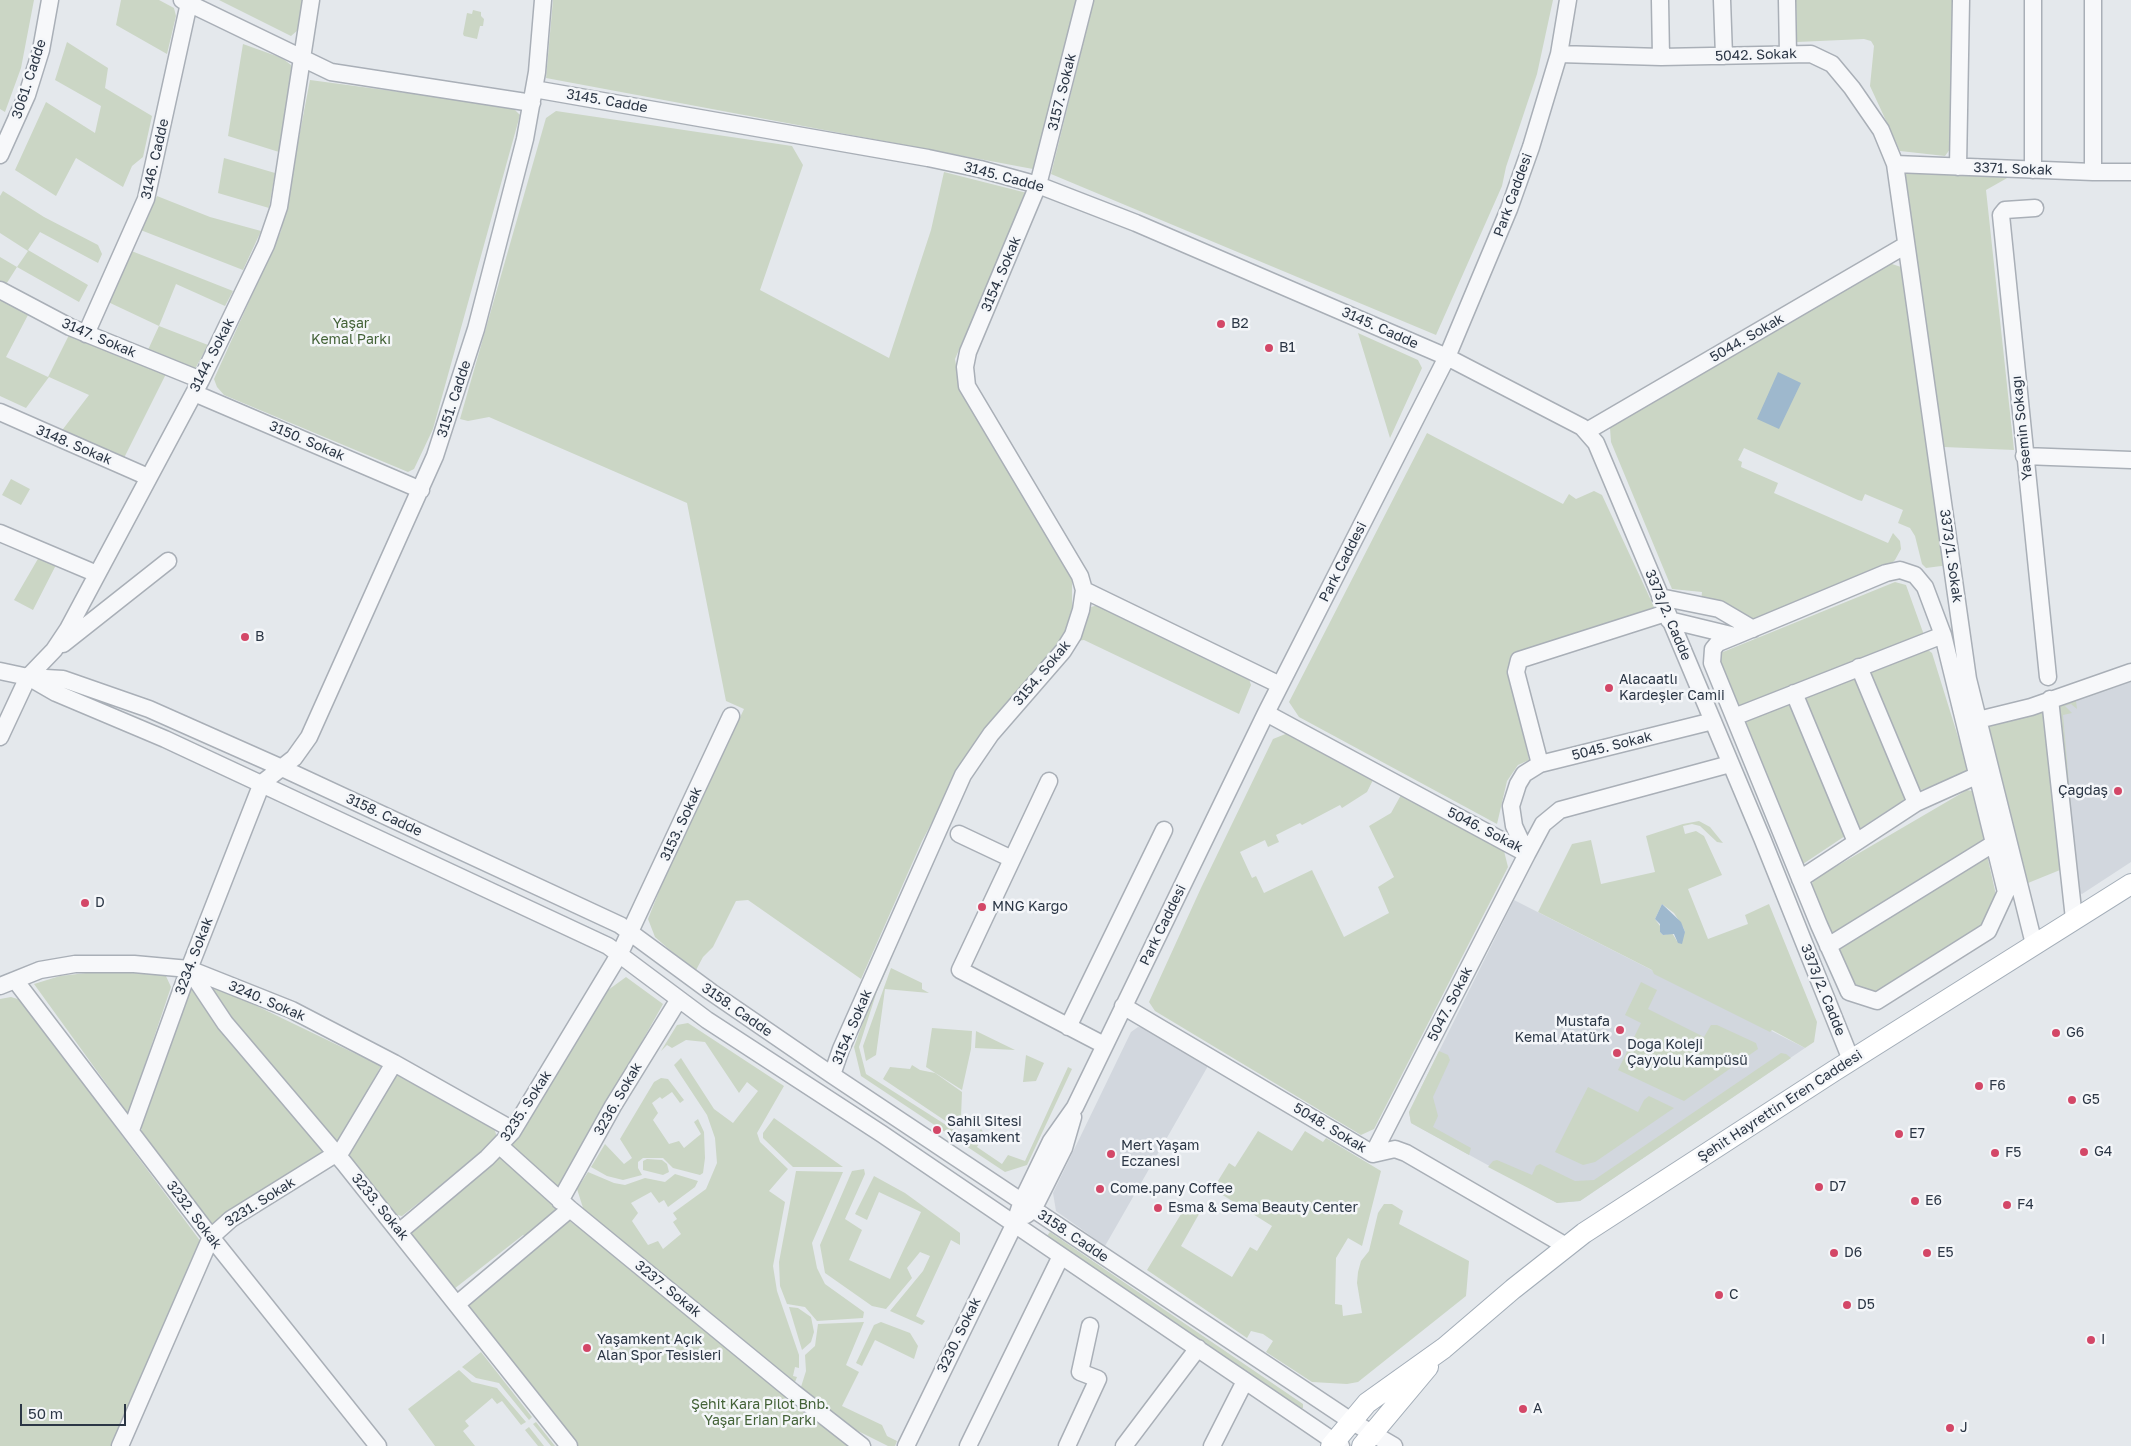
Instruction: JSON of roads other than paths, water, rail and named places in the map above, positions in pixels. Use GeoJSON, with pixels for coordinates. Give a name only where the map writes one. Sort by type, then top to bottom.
{"type":"FeatureCollection","features":[{"type":"Feature","properties":{"kind":"main road","name":"Şehit Hayrettin Eren Caddesi"},"geometry":{"type":"LineString","coordinates":[[1335,1445],[1351,1421],[1367,1403],[1444,1348],[1566,1246],[1592,1227],[1851,1060],[2131,884]]}},
{"type":"Feature","properties":{"kind":"main road","name":"Şehit Hayrettin Eren Caddesi"},"geometry":{"type":"LineString","coordinates":[[1367,1440],[1444,1348]]}},
{"type":"Feature","properties":{"kind":"street","name":"3061. Cadde"},"geometry":{"type":"LineString","coordinates":[[0,155],[27,95],[40,50],[50,0]]}},
{"type":"Feature","properties":{"kind":"street","name":"3144. Sokak"},"geometry":{"type":"LineString","coordinates":[[0,737],[28,677],[64,637],[197,387],[274,226],[311,0]]}},
{"type":"Feature","properties":{"kind":"street","name":"3151. Cadde"},"geometry":{"type":"LineString","coordinates":[[262,784],[299,753],[309,737],[421,490],[450,415],[476,329],[508,209],[533,96],[543,0]]}},
{"type":"Feature","properties":{"kind":"street","name":"3157. Sokak"},"geometry":{"type":"LineString","coordinates":[[1038,185],[1085,0]]}},
{"type":"Feature","properties":{"kind":"street","name":"Park Caddesi"},"geometry":{"type":"LineString","coordinates":[[1027,1206],[1051,1141],[1075,1107],[1266,713],[1447,357],[1509,209],[1531,147],[1558,54],[1568,0]]}},
{"type":"Feature","properties":{"kind":"street"},"geometry":{"type":"LineString","coordinates":[[1660,0],[1661,57]]}},
{"type":"Feature","properties":{"kind":"street"},"geometry":{"type":"LineString","coordinates":[[1722,0],[1724,56]]}},
{"type":"Feature","properties":{"kind":"street"},"geometry":{"type":"LineString","coordinates":[[1786,0],[1788,54]]}},
{"type":"Feature","properties":{"kind":"street"},"geometry":{"type":"LineString","coordinates":[[1958,167],[1961,0]]}},
{"type":"Feature","properties":{"kind":"street"},"geometry":{"type":"LineString","coordinates":[[2033,0],[2033,170]]}},
{"type":"Feature","properties":{"kind":"street"},"geometry":{"type":"LineString","coordinates":[[2093,0],[2094,172]]}},
{"type":"Feature","properties":{"kind":"street","name":"3145. Cadde"},"geometry":{"type":"LineString","coordinates":[[186,2],[302,60],[337,73],[533,96],[928,158],[980,169],[1038,185],[1136,223],[1447,357]]}},
{"type":"Feature","properties":{"kind":"street","name":"3146. Cadde"},"geometry":{"type":"LineString","coordinates":[[86,334],[146,199],[186,2]]}},
{"type":"Feature","properties":{"kind":"street","name":"5042. Sokak"},"geometry":{"type":"LineString","coordinates":[[1558,54],[1661,57],[1810,54],[1832,64],[1852,88],[1881,130],[1895,164]]}},
{"type":"Feature","properties":{"kind":"street","name":"3371. Sokak"},"geometry":{"type":"LineString","coordinates":[[1895,164],[2131,172]]}},
{"type":"Feature","properties":{"kind":"street","name":"3373/1. Sokak"},"geometry":{"type":"LineString","coordinates":[[1895,164],[1965,662],[2034,944]]}},
{"type":"Feature","properties":{"kind":"street","name":"3154. Sokak"},"geometry":{"type":"LineString","coordinates":[[832,1075],[841,1049],[957,787],[987,739],[1068,643],[1079,618],[1084,590],[1080,576],[967,386],[965,377],[968,352],[1038,185]]}},
{"type":"Feature","properties":{"kind":"street","name":"Yasemin Sokağı"},"geometry":{"type":"LineString","coordinates":[[2035,208],[2004,210],[2001,215],[2024,456],[2048,677]]}},
{"type":"Feature","properties":{"kind":"street","name":"5044. Sokak"},"geometry":{"type":"LineString","coordinates":[[1587,431],[1906,246]]}},
{"type":"Feature","properties":{"kind":"street","name":"3147. Sokak"},"geometry":{"type":"LineString","coordinates":[[0,290],[42,314],[197,387]]}},
{"type":"Feature","properties":{"kind":"street","name":"3373/2. Cadde"},"geometry":{"type":"LineString","coordinates":[[1447,357],[1570,419],[1587,431],[1596,443],[1713,721],[1851,1060]]}},
{"type":"Feature","properties":{"kind":"street","name":"3150. Sokak"},"geometry":{"type":"LineString","coordinates":[[197,387],[421,490]]}},
{"type":"Feature","properties":{"kind":"street","name":"3148. Sokak"},"geometry":{"type":"LineString","coordinates":[[0,412],[148,477]]}},
{"type":"Feature","properties":{"kind":"street"},"geometry":{"type":"LineString","coordinates":[[2024,456],[2131,460]]}},
{"type":"Feature","properties":{"kind":"street"},"geometry":{"type":"LineString","coordinates":[[0,534],[97,574]]}},
{"type":"Feature","properties":{"kind":"street"},"geometry":{"type":"LineString","coordinates":[[48,656],[168,561]]}},
{"type":"Feature","properties":{"kind":"street"},"geometry":{"type":"LineString","coordinates":[[1900,570],[1915,575],[1925,587],[1942,635],[2006,892],[1988,931],[1877,1001],[1848,992],[1800,879],[1711,656],[1718,643],[1753,629],[1886,572],[1900,570]]}},
{"type":"Feature","properties":{"kind":"street"},"geometry":{"type":"LineString","coordinates":[[1084,590],[1280,685]]}},
{"type":"Feature","properties":{"kind":"street"},"geometry":{"type":"LineString","coordinates":[[1540,764],[1516,672],[1519,660],[1665,610],[1719,609],[1753,629]]}},
{"type":"Feature","properties":{"kind":"street"},"geometry":{"type":"LineString","coordinates":[[1665,610],[1735,636]]}},
{"type":"Feature","properties":{"kind":"street"},"geometry":{"type":"LineString","coordinates":[[1734,717],[1942,635]]}},
{"type":"Feature","properties":{"kind":"street"},"geometry":{"type":"LineString","coordinates":[[1859,667],[1916,803]]}},
{"type":"Feature","properties":{"kind":"street","name":"3158. Cadde"},"geometry":{"type":"LineString","coordinates":[[0,671],[28,677],[63,679],[174,719],[597,914],[631,932],[711,992],[832,1075],[1351,1421],[1367,1440],[1394,1446]]}},
{"type":"Feature","properties":{"kind":"street"},"geometry":{"type":"LineString","coordinates":[[1978,720],[2031,707],[2131,672]]}},
{"type":"Feature","properties":{"kind":"street","name":"3158. Cadde"},"geometry":{"type":"LineString","coordinates":[[28,677],[56,693],[140,728],[262,784],[594,939],[620,953],[678,1000],[1198,1348],[1335,1445]]}},
{"type":"Feature","properties":{"kind":"street"},"geometry":{"type":"LineString","coordinates":[[1794,693],[1856,842]]}},
{"type":"Feature","properties":{"kind":"street"},"geometry":{"type":"LineString","coordinates":[[2050,699],[2074,919]]}},
{"type":"Feature","properties":{"kind":"street","name":"5046. Sokak"},"geometry":{"type":"LineString","coordinates":[[1266,713],[1527,854],[1543,824],[1560,810],[1730,764]]}},
{"type":"Feature","properties":{"kind":"street","name":"3153. Sokak"},"geometry":{"type":"LineString","coordinates":[[620,953],[731,716]]}},
{"type":"Feature","properties":{"kind":"street","name":"5045. Sokak"},"geometry":{"type":"LineString","coordinates":[[1527,854],[1517,834],[1511,806],[1518,784],[1524,774],[1540,764],[1713,721]]}},
{"type":"Feature","properties":{"kind":"street"},"geometry":{"type":"LineString","coordinates":[[1800,879],[1916,803],[1976,776]]}},
{"type":"Feature","properties":{"kind":"street"},"geometry":{"type":"LineString","coordinates":[[1049,781],[960,970],[1104,1045]]}},
{"type":"Feature","properties":{"kind":"street","name":"3234. Sokak"},"geometry":{"type":"LineString","coordinates":[[131,1130],[188,969],[262,784]]}},
{"type":"Feature","properties":{"kind":"street"},"geometry":{"type":"LineString","coordinates":[[1068,1027],[1164,830]]}},
{"type":"Feature","properties":{"kind":"street"},"geometry":{"type":"LineString","coordinates":[[959,834],[1012,859]]}},
{"type":"Feature","properties":{"kind":"street"},"geometry":{"type":"LineString","coordinates":[[1828,946],[1993,844]]}},
{"type":"Feature","properties":{"kind":"street","name":"5047. Sokak"},"geometry":{"type":"LineString","coordinates":[[1373,1154],[1527,854]]}},
{"type":"Feature","properties":{"kind":"street","name":"3235. Sokak"},"geometry":{"type":"LineString","coordinates":[[400,1232],[500,1146],[513,1130],[620,953]]}},
{"type":"Feature","properties":{"kind":"street","name":"3240. Sokak"},"geometry":{"type":"LineString","coordinates":[[0,986],[52,967],[75,964],[134,964],[188,969],[292,1010],[394,1063],[513,1130]]}},
{"type":"Feature","properties":{"kind":"street","name":"3233. Sokak"},"geometry":{"type":"LineString","coordinates":[[188,969],[225,1023],[337,1154],[569,1446]]}},
{"type":"Feature","properties":{"kind":"street","name":"3232. Sokak"},"geometry":{"type":"LineString","coordinates":[[15,980],[211,1237],[378,1446]]}},
{"type":"Feature","properties":{"kind":"street","name":"3236. Sokak"},"geometry":{"type":"LineString","coordinates":[[457,1304],[565,1205],[618,1098],[678,1000]]}},
{"type":"Feature","properties":{"kind":"street","name":"5048. Sokak"},"geometry":{"type":"LineString","coordinates":[[1123,1006],[1373,1154],[1395,1149],[1401,1150],[1566,1246]]}},
{"type":"Feature","properties":{"kind":"street","name":"3231. Sokak"},"geometry":{"type":"LineString","coordinates":[[120,1446],[211,1237],[231,1219],[337,1154],[347,1143],[394,1063]]}},
{"type":"Feature","properties":{"kind":"street","name":"3237. Sokak"},"geometry":{"type":"LineString","coordinates":[[500,1146],[565,1205],[793,1392],[862,1446]]}},
{"type":"Feature","properties":{"kind":"street","name":"3230. Sokak"},"geometry":{"type":"LineString","coordinates":[[906,1446],[1014,1224],[1027,1206]]}},
{"type":"Feature","properties":{"kind":"street"},"geometry":{"type":"LineString","coordinates":[[968,1446],[1061,1256]]}},
{"type":"Feature","properties":{"kind":"street"},"geometry":{"type":"LineString","coordinates":[[1067,1446],[1098,1379],[1080,1372],[1090,1326]]}},
{"type":"Feature","properties":{"kind":"street"},"geometry":{"type":"LineString","coordinates":[[1124,1446],[1198,1348]]}},
{"type":"Feature","properties":{"kind":"street"},"geometry":{"type":"LineString","coordinates":[[1212,1446],[1245,1381]]}},
{"type":"Feature","properties":{"kind":"water"},"geometry":{"type":"Polygon","coordinates":[[[1778,372],[1801,383],[1779,429],[1757,419],[1778,372]]]}},
{"type":"Feature","properties":{"kind":"water"},"geometry":{"type":"Polygon","coordinates":[[[1662,904],[1681,922],[1685,932],[1682,944],[1678,943],[1674,934],[1663,935],[1660,932],[1660,924],[1655,919],[1662,904]]]}},
{"type":"Feature","properties":{"kind":"place","name":"B2"},"geometry":{"type":"Point","coordinates":[1221,324]}},
{"type":"Feature","properties":{"kind":"place","name":"B1"},"geometry":{"type":"Point","coordinates":[1269,348]}},
{"type":"Feature","properties":{"kind":"place","name":"B"},"geometry":{"type":"Point","coordinates":[245,637]}},
{"type":"Feature","properties":{"kind":"place","name":"Alacaatlı Kardeşler Camii"},"geometry":{"type":"Point","coordinates":[1609,688]}},
{"type":"Feature","properties":{"kind":"place","name":"Çağdaş"},"geometry":{"type":"Point","coordinates":[2118,791]}},
{"type":"Feature","properties":{"kind":"place","name":"D"},"geometry":{"type":"Point","coordinates":[85,903]}},
{"type":"Feature","properties":{"kind":"place","name":"MNG Kargo"},"geometry":{"type":"Point","coordinates":[982,907]}},
{"type":"Feature","properties":{"kind":"place","name":"Mustafa Kemal Atatürk"},"geometry":{"type":"Point","coordinates":[1620,1030]}},
{"type":"Feature","properties":{"kind":"place","name":"G6"},"geometry":{"type":"Point","coordinates":[2056,1033]}},
{"type":"Feature","properties":{"kind":"place","name":"Doğa Koleji Çayyolu Kampüsü"},"geometry":{"type":"Point","coordinates":[1617,1053]}},
{"type":"Feature","properties":{"kind":"place","name":"F6"},"geometry":{"type":"Point","coordinates":[1979,1086]}},
{"type":"Feature","properties":{"kind":"place","name":"G5"},"geometry":{"type":"Point","coordinates":[2072,1100]}},
{"type":"Feature","properties":{"kind":"place","name":"Sahil Sitesi Yaşamkent"},"geometry":{"type":"Point","coordinates":[937,1130]}},
{"type":"Feature","properties":{"kind":"place","name":"E7"},"geometry":{"type":"Point","coordinates":[1899,1134]}},
{"type":"Feature","properties":{"kind":"place","name":"G4"},"geometry":{"type":"Point","coordinates":[2084,1152]}},
{"type":"Feature","properties":{"kind":"place","name":"F5"},"geometry":{"type":"Point","coordinates":[1995,1153]}},
{"type":"Feature","properties":{"kind":"place","name":"Mert Yaşam Eczanesi"},"geometry":{"type":"Point","coordinates":[1111,1154]}},
{"type":"Feature","properties":{"kind":"place","name":"D7"},"geometry":{"type":"Point","coordinates":[1819,1187]}},
{"type":"Feature","properties":{"kind":"place","name":"Come.pany Coffee"},"geometry":{"type":"Point","coordinates":[1100,1189]}},
{"type":"Feature","properties":{"kind":"place","name":"E6"},"geometry":{"type":"Point","coordinates":[1915,1201]}},
{"type":"Feature","properties":{"kind":"place","name":"F4"},"geometry":{"type":"Point","coordinates":[2007,1205]}},
{"type":"Feature","properties":{"kind":"place","name":"Esma & Sema Beauty Center"},"geometry":{"type":"Point","coordinates":[1158,1208]}},
{"type":"Feature","properties":{"kind":"place","name":"D6"},"geometry":{"type":"Point","coordinates":[1834,1253]}},
{"type":"Feature","properties":{"kind":"place","name":"E5"},"geometry":{"type":"Point","coordinates":[1927,1253]}},
{"type":"Feature","properties":{"kind":"place","name":"C"},"geometry":{"type":"Point","coordinates":[1719,1295]}},
{"type":"Feature","properties":{"kind":"place","name":"D5"},"geometry":{"type":"Point","coordinates":[1847,1305]}},
{"type":"Feature","properties":{"kind":"place","name":"I"},"geometry":{"type":"Point","coordinates":[2091,1340]}},
{"type":"Feature","properties":{"kind":"place","name":"Yaşamkent Açık Alan Spor Tesisleri"},"geometry":{"type":"Point","coordinates":[587,1348]}},
{"type":"Feature","properties":{"kind":"place","name":"A"},"geometry":{"type":"Point","coordinates":[1523,1409]}},
{"type":"Feature","properties":{"kind":"place","name":"J"},"geometry":{"type":"Point","coordinates":[1950,1428]}},
{"type":"Feature","properties":{"kind":"park label","name":"Yaşar Kemal Parkı"},"geometry":{"type":"Point","coordinates":[351,332]}},
{"type":"Feature","properties":{"kind":"park label","name":"Şehit Kara Pilot Bnb. Yaşar Erian Parkı"},"geometry":{"type":"Point","coordinates":[760,1414]}}]}
